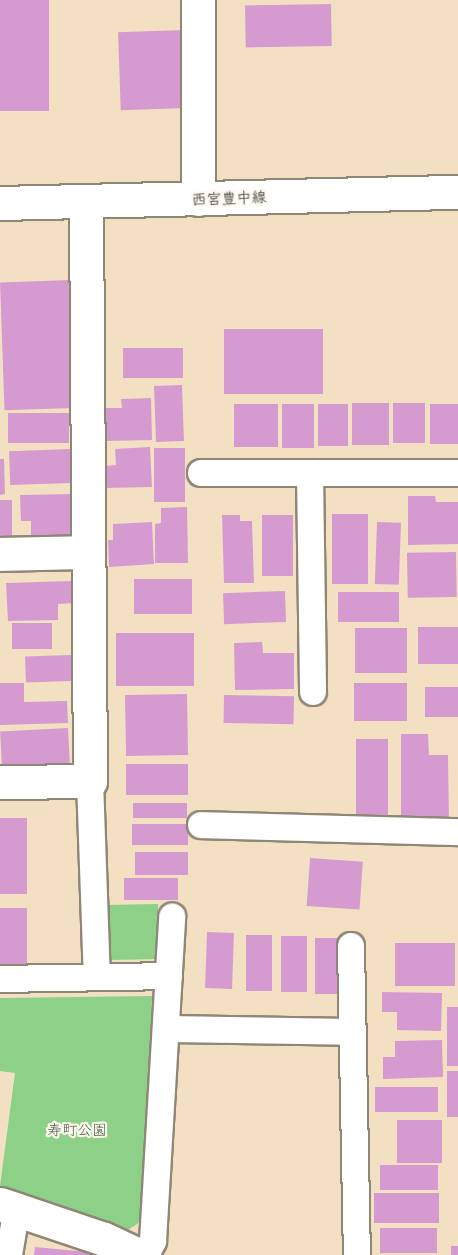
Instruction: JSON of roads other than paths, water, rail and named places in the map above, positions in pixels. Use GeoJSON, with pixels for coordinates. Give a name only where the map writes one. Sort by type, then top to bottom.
{"type":"FeatureCollection","features":[{"type":"Feature","properties":{"kind":"street"},"geometry":{"type":"LineString","coordinates":[[198,0],[198,199]]}},
{"type":"Feature","properties":{"kind":"street","name":"西宮豊中線"},"geometry":{"type":"LineString","coordinates":[[0,203],[458,192]]}},
{"type":"Feature","properties":{"kind":"street"},"geometry":{"type":"LineString","coordinates":[[0,782],[90,781],[86,201]]}},
{"type":"Feature","properties":{"kind":"street"},"geometry":{"type":"LineString","coordinates":[[0,554],[88,552]]}},
{"type":"Feature","properties":{"kind":"street"},"geometry":{"type":"LineString","coordinates":[[9,1206],[138,1255]]}},
{"type":"Feature","properties":{"kind":"lane"},"geometry":{"type":"LineString","coordinates":[[201,473],[458,473]]}},
{"type":"Feature","properties":{"kind":"lane"},"geometry":{"type":"LineString","coordinates":[[310,473],[313,692]]}},
{"type":"Feature","properties":{"kind":"lane"},"geometry":{"type":"LineString","coordinates":[[90,781],[97,977]]}},
{"type":"Feature","properties":{"kind":"lane"},"geometry":{"type":"LineString","coordinates":[[201,825],[458,832]]}},
{"type":"Feature","properties":{"kind":"lane"},"geometry":{"type":"LineString","coordinates":[[146,1255],[153,1241],[172,917]]}},
{"type":"Feature","properties":{"kind":"lane"},"geometry":{"type":"LineString","coordinates":[[351,946],[357,1255]]}},
{"type":"Feature","properties":{"kind":"lane"},"geometry":{"type":"LineString","coordinates":[[0,979],[169,976]]}},
{"type":"Feature","properties":{"kind":"lane"},"geometry":{"type":"LineString","coordinates":[[167,1029],[353,1032]]}},
{"type":"Feature","properties":{"kind":"lane"},"geometry":{"type":"LineString","coordinates":[[9,1206],[9,1255]]}},
{"type":"Feature","properties":{"kind":"park label","name":"寿町公園"},"geometry":{"type":"Point","coordinates":[77,1130]}}]}
